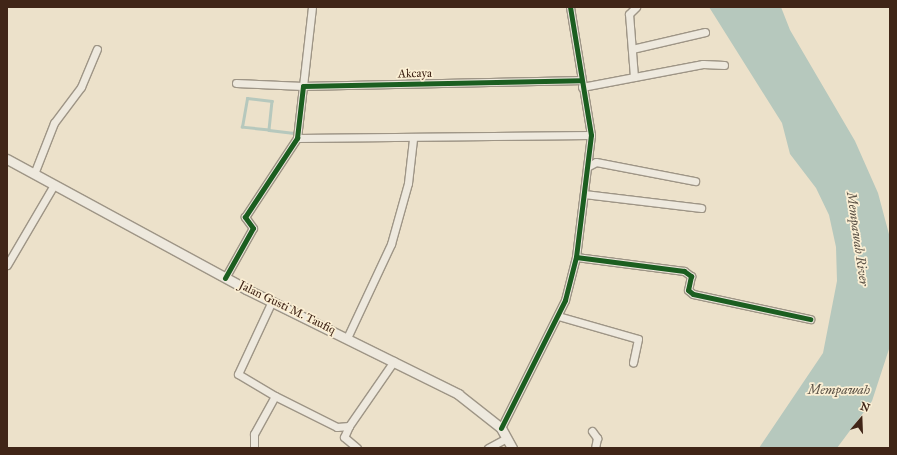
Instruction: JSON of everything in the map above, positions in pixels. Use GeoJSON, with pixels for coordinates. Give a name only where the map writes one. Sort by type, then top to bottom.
{"type":"FeatureCollection","features":[{"type":"Feature","properties":{"kind":"main road","name":"Jalan Gusti M. Taufiq"},"geometry":{"type":"LineString","coordinates":[[7,159],[226,278],[458,394],[501,428],[512,448]]}},
{"type":"Feature","properties":{"kind":"street"},"geometry":{"type":"LineString","coordinates":[[226,278],[253,228],[245,217],[297,138],[312,7]]}},
{"type":"Feature","properties":{"kind":"street"},"geometry":{"type":"LineString","coordinates":[[501,428],[558,316],[569,288],[576,257],[591,135],[581,84],[570,7]]}},
{"type":"Feature","properties":{"kind":"street"},"geometry":{"type":"LineString","coordinates":[[634,77],[630,14],[636,7]]}},
{"type":"Feature","properties":{"kind":"street"},"geometry":{"type":"LineString","coordinates":[[632,49],[705,32]]}},
{"type":"Feature","properties":{"kind":"street"},"geometry":{"type":"LineString","coordinates":[[34,174],[54,123],[81,87],[97,49]]}},
{"type":"Feature","properties":{"kind":"street","name":"Akcaya"},"geometry":{"type":"LineString","coordinates":[[236,83],[303,86],[581,84],[634,77],[704,64],[724,65]]}},
{"type":"Feature","properties":{"kind":"street"},"geometry":{"type":"LineString","coordinates":[[297,138],[413,139],[591,135]]}},
{"type":"Feature","properties":{"kind":"street"},"geometry":{"type":"LineString","coordinates":[[346,338],[391,244],[408,183],[413,139]]}},
{"type":"Feature","properties":{"kind":"street"},"geometry":{"type":"LineString","coordinates":[[587,166],[596,162],[609,167],[646,169],[695,180]]}},
{"type":"Feature","properties":{"kind":"street"},"geometry":{"type":"LineString","coordinates":[[7,265],[54,185]]}},
{"type":"Feature","properties":{"kind":"street"},"geometry":{"type":"LineString","coordinates":[[584,194],[701,208]]}},
{"type":"Feature","properties":{"kind":"street"},"geometry":{"type":"LineString","coordinates":[[576,257],[684,271],[691,276],[688,290],[693,294],[810,319]]}},
{"type":"Feature","properties":{"kind":"street"},"geometry":{"type":"LineString","coordinates":[[272,301],[238,374],[275,396],[337,427],[349,426]]}},
{"type":"Feature","properties":{"kind":"street"},"geometry":{"type":"LineString","coordinates":[[558,316],[638,339],[634,362]]}},
{"type":"Feature","properties":{"kind":"street"},"geometry":{"type":"LineString","coordinates":[[357,448],[344,437],[349,426],[394,361]]}},
{"type":"Feature","properties":{"kind":"street"},"geometry":{"type":"LineString","coordinates":[[254,448],[254,434],[275,396]]}},
{"type":"Feature","properties":{"kind":"street"},"geometry":{"type":"LineString","coordinates":[[592,431],[597,438],[595,448]]}},
{"type":"Feature","properties":{"kind":"street"},"geometry":{"type":"LineString","coordinates":[[488,448],[507,438]]}},
{"type":"Feature","properties":{"kind":"water","name":"Mempawah"},"geometry":{"type":"Polygon","coordinates":[[[709,7],[781,7],[790,30],[855,141],[878,193],[890,238],[890,346],[872,401],[837,448],[759,448],[823,353],[837,281],[836,247],[829,215],[816,188],[790,154],[782,123],[709,7]]]}},
{"type":"Feature","properties":{"kind":"waterway"},"geometry":{"type":"LineString","coordinates":[[269,130],[242,127],[247,98],[272,101],[269,130],[294,133]]}},
{"type":"Feature","properties":{"kind":"cycle path"},"geometry":{"type":"LineString","coordinates":[[501,428],[565,300],[576,257],[591,135],[570,7]]}},
{"type":"Feature","properties":{"kind":"cycle path"},"geometry":{"type":"LineString","coordinates":[[225,278],[253,228],[245,217],[297,138],[303,86],[581,80]]}},
{"type":"Feature","properties":{"kind":"cycle path"},"geometry":{"type":"LineString","coordinates":[[576,257],[684,271],[691,276],[688,290],[693,294],[810,319]]}},
{"type":"Feature","properties":{"kind":"water label","name":"Mempawah River"},"geometry":{"type":"Point","coordinates":[857,239]}}]}
